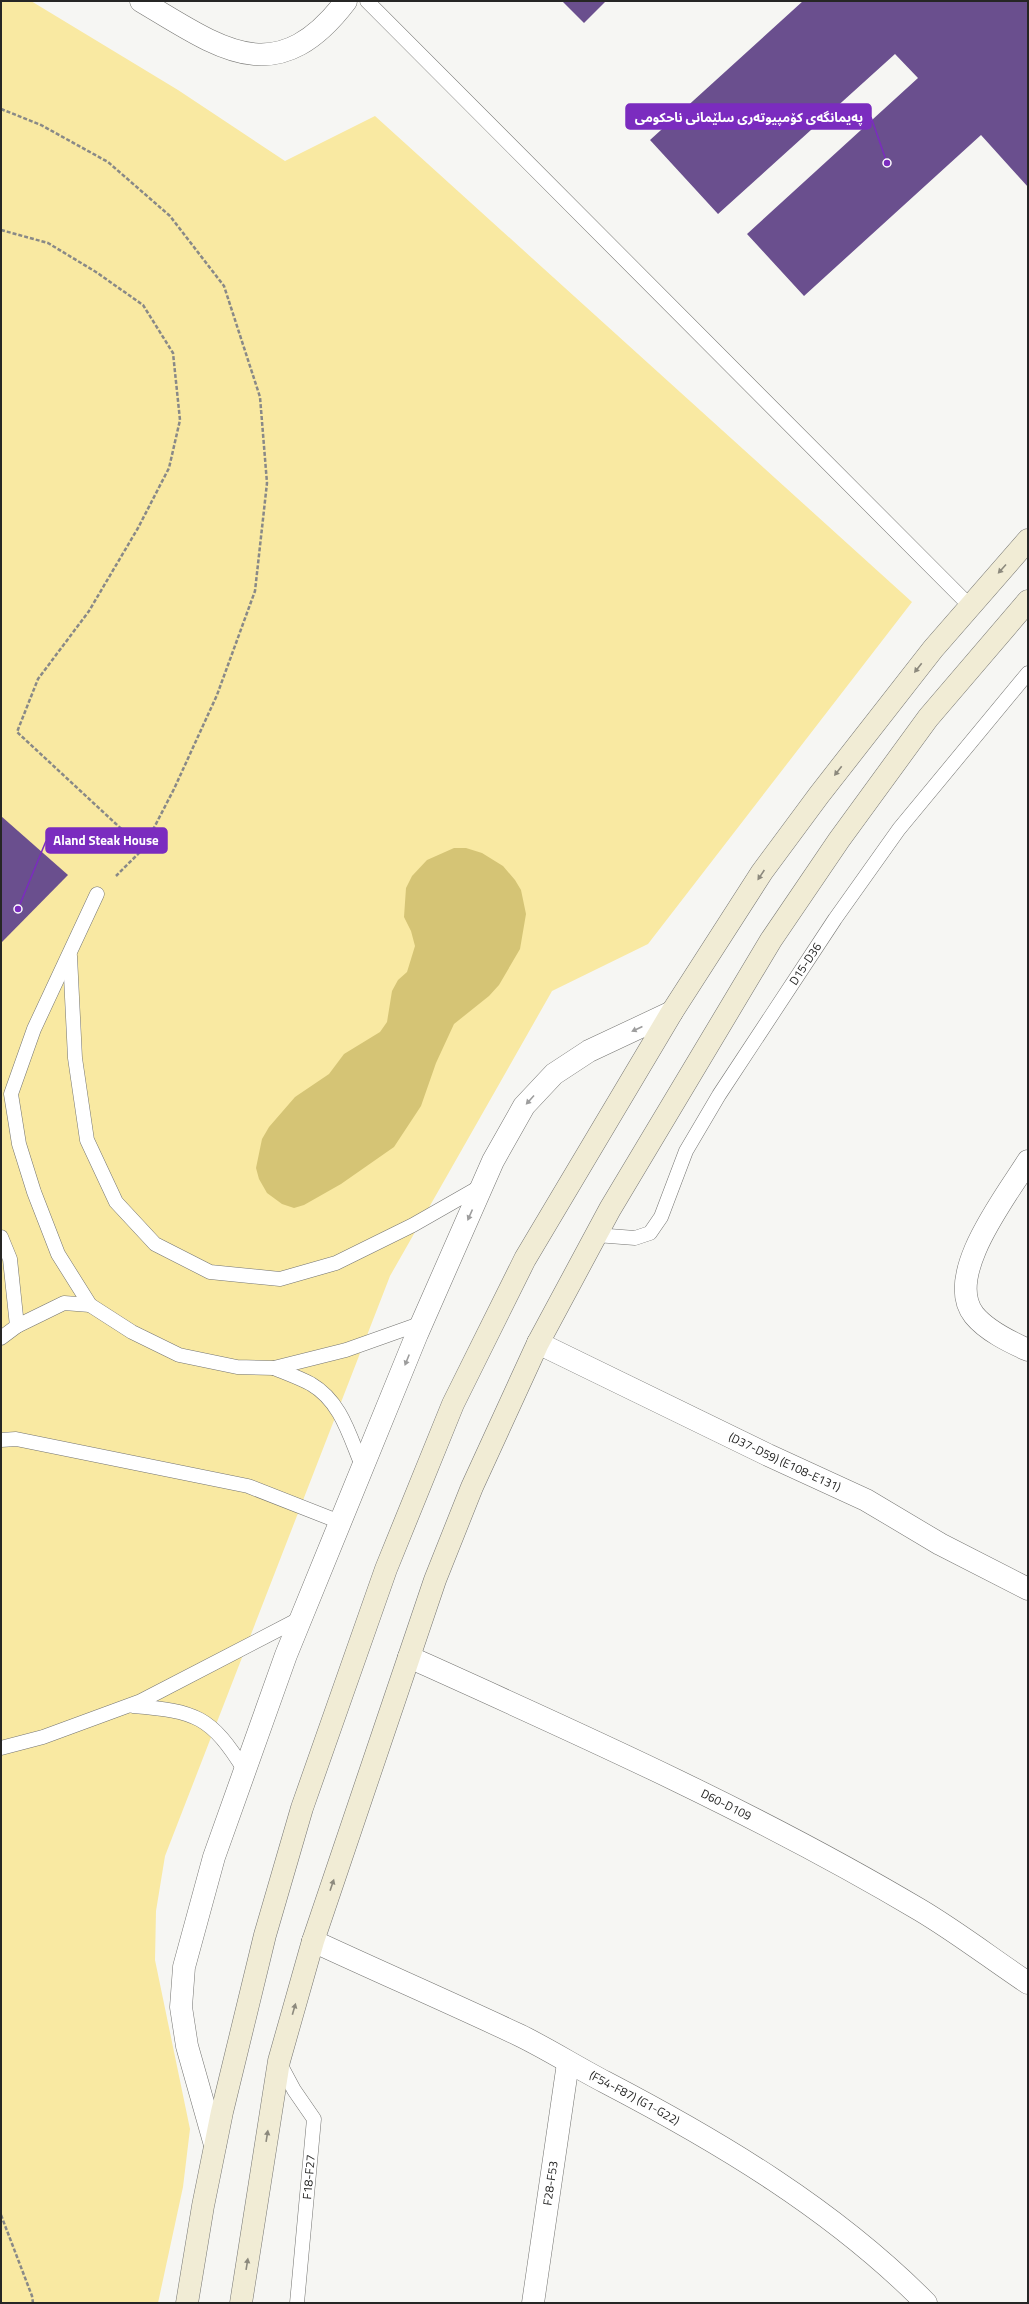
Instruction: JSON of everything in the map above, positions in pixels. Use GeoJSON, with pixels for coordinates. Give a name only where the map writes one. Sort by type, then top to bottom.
{"type":"FeatureCollection","features":[{"type":"Feature","properties":{"kind":"street"},"geometry":{"type":"LineString","coordinates":[[141,1],[201,36],[228,49],[235,52],[265,56],[296,47],[319,30],[346,1]]}},
{"type":"Feature","properties":{"kind":"street"},"geometry":{"type":"LineString","coordinates":[[187,2303],[215,2145],[265,1935],[302,1808],[353,1658],[389,1562],[453,1404],[525,1259],[672,1012],[762,872],[819,795],[969,605],[1028,540]]}},
{"type":"Feature","properties":{"kind":"street"},"geometry":{"type":"LineString","coordinates":[[241,2303],[279,2061],[313,1941],[435,1580],[472,1487],[538,1343],[596,1235],[716,1029],[771,940],[835,846],[928,718],[1028,601]]}},
{"type":"Feature","properties":{"kind":"street"},"geometry":{"type":"LineString","coordinates":[[215,2145],[187,2046],[181,2007],[184,1967],[214,1857],[301,1618],[422,1323],[493,1161],[524,1106],[554,1074],[589,1051],[672,1012]]}},
{"type":"Feature","properties":{"kind":"street"},"geometry":{"type":"LineString","coordinates":[[1028,1161],[969,1261],[966,1274],[966,1289],[968,1303],[974,1315],[1001,1336],[1028,1350]]}},
{"type":"Feature","properties":{"kind":"street","name":"(D37-D59) (E108-E131)"},"geometry":{"type":"LineString","coordinates":[[538,1343],[768,1455],[866,1500],[940,1544],[1028,1589]]}},
{"type":"Feature","properties":{"kind":"street","name":"D60-D109"},"geometry":{"type":"LineString","coordinates":[[409,1657],[553,1722],[747,1815],[921,1910],[1028,1983]]}},
{"type":"Feature","properties":{"kind":"street","name":"(F54-F87) (G1-G22)"},"geometry":{"type":"LineString","coordinates":[[313,1941],[521,2036],[568,2063],[680,2122],[745,2161],[842,2228],[891,2268],[926,2303]]}},
{"type":"Feature","properties":{"kind":"street","name":"F28-F53"},"geometry":{"type":"LineString","coordinates":[[532,2303],[568,2063]]}},
{"type":"Feature","properties":{"kind":"lane"},"geometry":{"type":"LineString","coordinates":[[367,1],[969,605]]}},
{"type":"Feature","properties":{"kind":"lane","name":"D15-D36"},"geometry":{"type":"LineString","coordinates":[[596,1235],[635,1238],[650,1233],[661,1217],[686,1151],[756,1037],[830,926],[899,829],[1028,673]]}},
{"type":"Feature","properties":{"kind":"lane"},"geometry":{"type":"LineString","coordinates":[[97,894],[34,1029],[11,1094],[19,1144],[34,1192],[58,1254],[90,1305],[132,1332],[179,1356],[237,1367],[274,1368],[346,1350],[422,1323]]}},
{"type":"Feature","properties":{"kind":"lane"},"geometry":{"type":"LineString","coordinates":[[70,954],[75,1058],[87,1140],[116,1202],[155,1244],[210,1272],[280,1279],[336,1263],[413,1225],[483,1185]]}},
{"type":"Feature","properties":{"kind":"lane"},"geometry":{"type":"LineString","coordinates":[[1,1237],[10,1259],[17,1326]]}},
{"type":"Feature","properties":{"kind":"lane"},"geometry":{"type":"LineString","coordinates":[[1,1338],[17,1326],[64,1303],[90,1305]]}},
{"type":"Feature","properties":{"kind":"lane"},"geometry":{"type":"LineString","coordinates":[[274,1368],[312,1385],[328,1398],[342,1418],[363,1468]]}},
{"type":"Feature","properties":{"kind":"lane"},"geometry":{"type":"LineString","coordinates":[[1,1440],[16,1439],[248,1486],[340,1522]]}},
{"type":"Feature","properties":{"kind":"lane"},"geometry":{"type":"LineString","coordinates":[[1,1748],[43,1737],[128,1706],[201,1671],[301,1618]]}},
{"type":"Feature","properties":{"kind":"lane"},"geometry":{"type":"LineString","coordinates":[[128,1706],[186,1712],[203,1721],[223,1737],[245,1771]]}},
{"type":"Feature","properties":{"kind":"lane","name":"F18-F27"},"geometry":{"type":"LineString","coordinates":[[279,2061],[294,2090],[314,2119],[297,2303]]}},
{"type":"Feature","properties":{"kind":"path"},"geometry":{"type":"LineString","coordinates":[[1,109],[41,125],[108,162],[170,216],[224,286],[260,397],[267,484],[255,591],[217,695],[143,850],[97,894]]}},
{"type":"Feature","properties":{"kind":"path"},"geometry":{"type":"LineString","coordinates":[[1,230],[48,243],[96,272],[143,304],[173,353],[180,420],[169,468],[138,528],[90,611],[38,678],[17,732],[143,850]]}},
{"type":"Feature","properties":{"kind":"path"},"geometry":{"type":"LineString","coordinates":[[1,2215],[32,2296],[33,2303]]}},
{"type":"Feature","properties":{"kind":"shaded area"},"geometry":{"type":"Polygon","coordinates":[[[1,1],[31,1],[178,90],[285,161],[375,116],[912,602],[648,944],[552,991],[390,1276],[165,1856],[156,1911],[155,1960],[190,2129],[183,2187],[158,2303],[1,2303],[1,1]]]}},
{"type":"Feature","properties":{"kind":"shaded area"},"geometry":{"type":"Polygon","coordinates":[[[454,848],[466,848],[482,853],[503,866],[515,880],[521,890],[526,914],[520,949],[499,985],[489,996],[454,1024],[436,1063],[421,1106],[394,1147],[341,1184],[304,1205],[294,1208],[282,1204],[267,1193],[259,1179],[256,1168],[262,1139],[269,1127],[295,1097],[329,1074],[344,1054],[380,1032],[387,1022],[392,991],[398,980],[407,972],[415,946],[411,931],[404,917],[406,888],[412,876],[427,860],[454,848]]]}},
{"type":"Feature","properties":{"kind":"building"},"geometry":{"type":"Polygon","coordinates":[[[562,1],[606,1],[584,23],[562,1]]]}},
{"type":"Feature","properties":{"kind":"building"},"geometry":{"type":"Polygon","coordinates":[[[803,1],[1028,1],[1028,187],[981,135],[804,296],[747,234],[918,78],[895,54],[718,214],[650,140],[803,1]]]}},
{"type":"Feature","properties":{"kind":"building"},"geometry":{"type":"Polygon","coordinates":[[[1,816],[68,875],[1,943],[1,816]]]}},
{"type":"Feature","properties":{"kind":"place","name":"پەیمانگەی کۆمپیوتەری سلێمانی ناحکومی"},"geometry":{"type":"Point","coordinates":[887,163]}},
{"type":"Feature","properties":{"kind":"place","name":"Aland Steak House"},"geometry":{"type":"Point","coordinates":[18,909]}}]}
